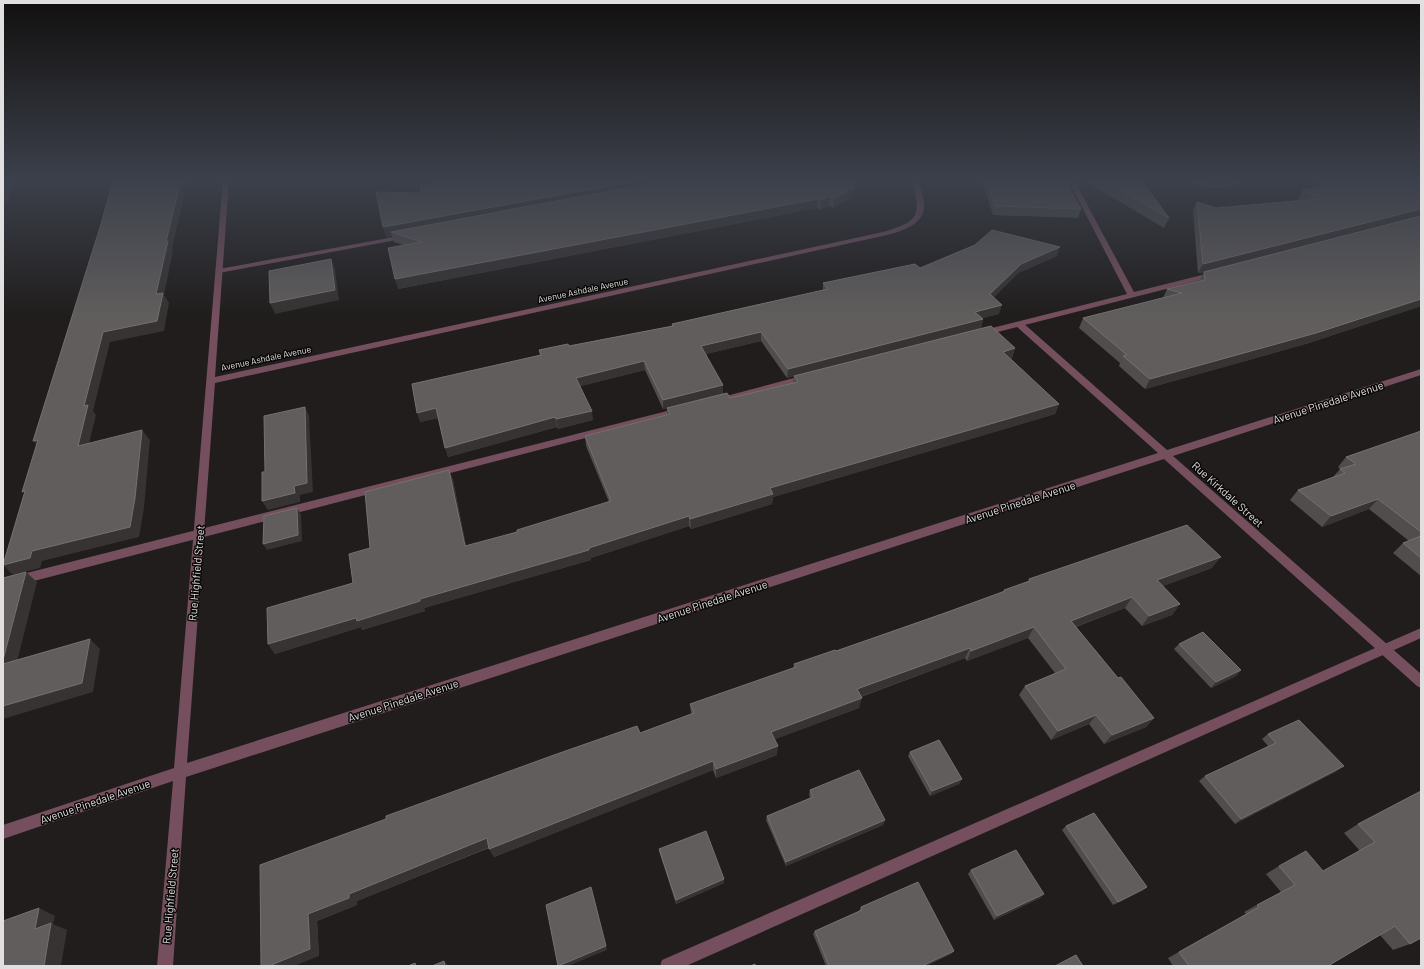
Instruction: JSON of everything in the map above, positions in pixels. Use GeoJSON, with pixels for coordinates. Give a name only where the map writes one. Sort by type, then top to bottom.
{"type":"FeatureCollection","features":[{"type":"Feature","properties":{"kind":"street","name":"Rue Highfield Street"},"geometry":{"type":"LineString","coordinates":[[165,966],[223,225]]}},
{"type":"Feature","properties":{"kind":"street","name":"Avenue Ashdale Avenue"},"geometry":{"type":"LineString","coordinates":[[211,381],[885,234],[908,225]]}},
{"type":"Feature","properties":{"kind":"street"},"geometry":{"type":"LineString","coordinates":[[1096,225],[1132,295]]}},
{"type":"Feature","properties":{"kind":"street"},"geometry":{"type":"LineString","coordinates":[[219,271],[416,235]]}},
{"type":"Feature","properties":{"kind":"street"},"geometry":{"type":"LineString","coordinates":[[975,335],[1224,271]]}},
{"type":"Feature","properties":{"kind":"street","name":"Rue Kirkdale Street"},"geometry":{"type":"LineString","coordinates":[[1020,324],[1421,682]]}},
{"type":"Feature","properties":{"kind":"street","name":"Avenue Pinedale Avenue"},"geometry":{"type":"LineString","coordinates":[[3,832],[180,772],[1421,372]]}},
{"type":"Feature","properties":{"kind":"street"},"geometry":{"type":"LineString","coordinates":[[706,404],[814,376]]}},
{"type":"Feature","properties":{"kind":"street"},"geometry":{"type":"LineString","coordinates":[[3,584],[690,408]]}},
{"type":"Feature","properties":{"kind":"street"},"geometry":{"type":"LineString","coordinates":[[668,966],[1421,633]]}},
{"type":"Feature","properties":{"kind":"building"},"geometry":{"type":"Polygon","coordinates":[[[101,225],[170,225],[156,294],[163,293],[157,321],[103,332],[84,406],[88,405],[78,446],[142,430],[135,498],[130,527],[32,551],[30,558],[3,565],[25,491],[22,492],[38,440],[33,441],[101,225]]]}},
{"type":"Feature","properties":{"kind":"building"},"geometry":{"type":"Polygon","coordinates":[[[427,225],[679,225],[395,279],[388,248],[422,242],[391,232],[427,225]]]}},
{"type":"Feature","properties":{"kind":"building"},"geometry":{"type":"Polygon","coordinates":[[[1199,225],[1357,225],[1203,264],[1199,225]]]}},
{"type":"Feature","properties":{"kind":"building"},"geometry":{"type":"Polygon","coordinates":[[[1385,225],[1421,225],[1421,299],[1316,333],[1150,379],[1123,356],[1127,355],[1083,318],[1182,293],[1167,289],[1205,280],[1204,272],[1385,225]]]}},
{"type":"Feature","properties":{"kind":"building"},"geometry":{"type":"Polygon","coordinates":[[[992,230],[1060,247],[1021,264],[990,294],[1002,305],[975,312],[983,319],[788,369],[761,332],[701,346],[723,385],[663,400],[644,361],[576,378],[592,411],[556,419],[555,417],[445,448],[436,408],[417,413],[412,384],[541,355],[539,350],[568,344],[569,346],[673,326],[672,324],[828,289],[823,283],[915,264],[920,268],[975,245],[992,230]]]}},
{"type":"Feature","properties":{"kind":"building"},"geometry":{"type":"Polygon","coordinates":[[[331,259],[335,290],[270,303],[269,271],[331,259]]]}},
{"type":"Feature","properties":{"kind":"building"},"geometry":{"type":"Polygon","coordinates":[[[991,326],[1015,348],[1003,352],[1059,404],[770,488],[773,494],[690,519],[689,516],[589,548],[589,550],[420,599],[420,601],[357,621],[356,618],[268,644],[267,608],[353,583],[349,554],[370,548],[365,492],[449,470],[465,546],[517,532],[517,530],[611,501],[585,436],[670,414],[667,408],[727,393],[730,398],[798,382],[794,376],[991,326]]]}},
{"type":"Feature","properties":{"kind":"building"},"geometry":{"type":"Polygon","coordinates":[[[305,407],[307,483],[294,486],[295,493],[262,501],[262,472],[265,472],[264,416],[305,407]]]}},
{"type":"Feature","properties":{"kind":"building"},"geometry":{"type":"Polygon","coordinates":[[[1421,431],[1421,532],[1378,499],[1331,516],[1298,490],[1345,473],[1340,469],[1356,464],[1346,457],[1421,431]]]}},
{"type":"Feature","properties":{"kind":"building"},"geometry":{"type":"Polygon","coordinates":[[[297,508],[298,535],[263,544],[264,516],[297,508]]]}},
{"type":"Feature","properties":{"kind":"building"},"geometry":{"type":"Polygon","coordinates":[[[1187,525],[1221,557],[1157,580],[1180,604],[1149,616],[1132,597],[1071,621],[1118,678],[1121,677],[1154,718],[1112,735],[1096,715],[1058,731],[1025,686],[1066,669],[1034,627],[971,651],[970,648],[857,689],[862,698],[771,732],[778,746],[716,769],[713,761],[489,849],[487,838],[349,894],[349,898],[308,914],[310,949],[269,966],[261,966],[260,865],[386,819],[386,816],[637,726],[640,733],[694,713],[690,704],[796,667],[794,664],[945,613],[1030,581],[1029,579],[1187,525]]]}},
{"type":"Feature","properties":{"kind":"building"},"geometry":{"type":"Polygon","coordinates":[[[1421,536],[1421,558],[1403,543],[1421,536]]]}},
{"type":"Feature","properties":{"kind":"building"},"geometry":{"type":"Polygon","coordinates":[[[26,572],[3,660],[3,578],[26,572]]]}},
{"type":"Feature","properties":{"kind":"building"},"geometry":{"type":"Polygon","coordinates":[[[1203,632],[1241,670],[1216,682],[1179,644],[1203,632]]]}},
{"type":"Feature","properties":{"kind":"building"},"geometry":{"type":"Polygon","coordinates":[[[90,639],[82,683],[3,706],[3,664],[90,639]]]}},
{"type":"Feature","properties":{"kind":"building"},"geometry":{"type":"Polygon","coordinates":[[[1299,720],[1344,766],[1241,819],[1205,776],[1276,743],[1268,734],[1299,720]]]}},
{"type":"Feature","properties":{"kind":"building"},"geometry":{"type":"Polygon","coordinates":[[[939,740],[962,779],[932,791],[910,752],[939,740]]]}},
{"type":"Feature","properties":{"kind":"building"},"geometry":{"type":"Polygon","coordinates":[[[859,770],[885,820],[786,862],[767,816],[813,797],[810,790],[859,770]]]}},
{"type":"Feature","properties":{"kind":"building"},"geometry":{"type":"Polygon","coordinates":[[[1421,791],[1421,938],[1410,944],[1395,926],[1328,966],[1189,966],[1179,952],[1259,907],[1257,905],[1295,885],[1279,866],[1306,851],[1323,871],[1375,842],[1358,824],[1421,791]]]}},
{"type":"Feature","properties":{"kind":"building"},"geometry":{"type":"Polygon","coordinates":[[[1094,813],[1147,887],[1118,902],[1066,826],[1094,813]]]}},
{"type":"Feature","properties":{"kind":"building"},"geometry":{"type":"Polygon","coordinates":[[[706,831],[724,879],[676,900],[659,849],[706,831]]]}},
{"type":"Feature","properties":{"kind":"building"},"geometry":{"type":"Polygon","coordinates":[[[1016,850],[1044,894],[997,916],[971,870],[1016,850]]]}},
{"type":"Feature","properties":{"kind":"building"},"geometry":{"type":"Polygon","coordinates":[[[918,882],[954,951],[922,966],[829,966],[815,931],[862,910],[861,907],[918,882]]]}},
{"type":"Feature","properties":{"kind":"building"},"geometry":{"type":"Polygon","coordinates":[[[591,887],[606,946],[558,966],[546,905],[591,887]]]}},
{"type":"Feature","properties":{"kind":"building"},"geometry":{"type":"Polygon","coordinates":[[[39,908],[35,929],[51,923],[44,966],[3,966],[3,921],[39,908]]]}},
{"type":"Feature","properties":{"kind":"building"},"geometry":{"type":"Polygon","coordinates":[[[1076,955],[1083,966],[1055,966],[1076,955]]]}},
{"type":"Feature","properties":{"kind":"building"},"geometry":{"type":"Polygon","coordinates":[[[444,961],[445,966],[432,966],[444,961]]]}},
{"type":"Feature","properties":{"kind":"building"},"geometry":{"type":"Polygon","coordinates":[[[415,963],[416,966],[408,966],[415,963]]]}}]}
